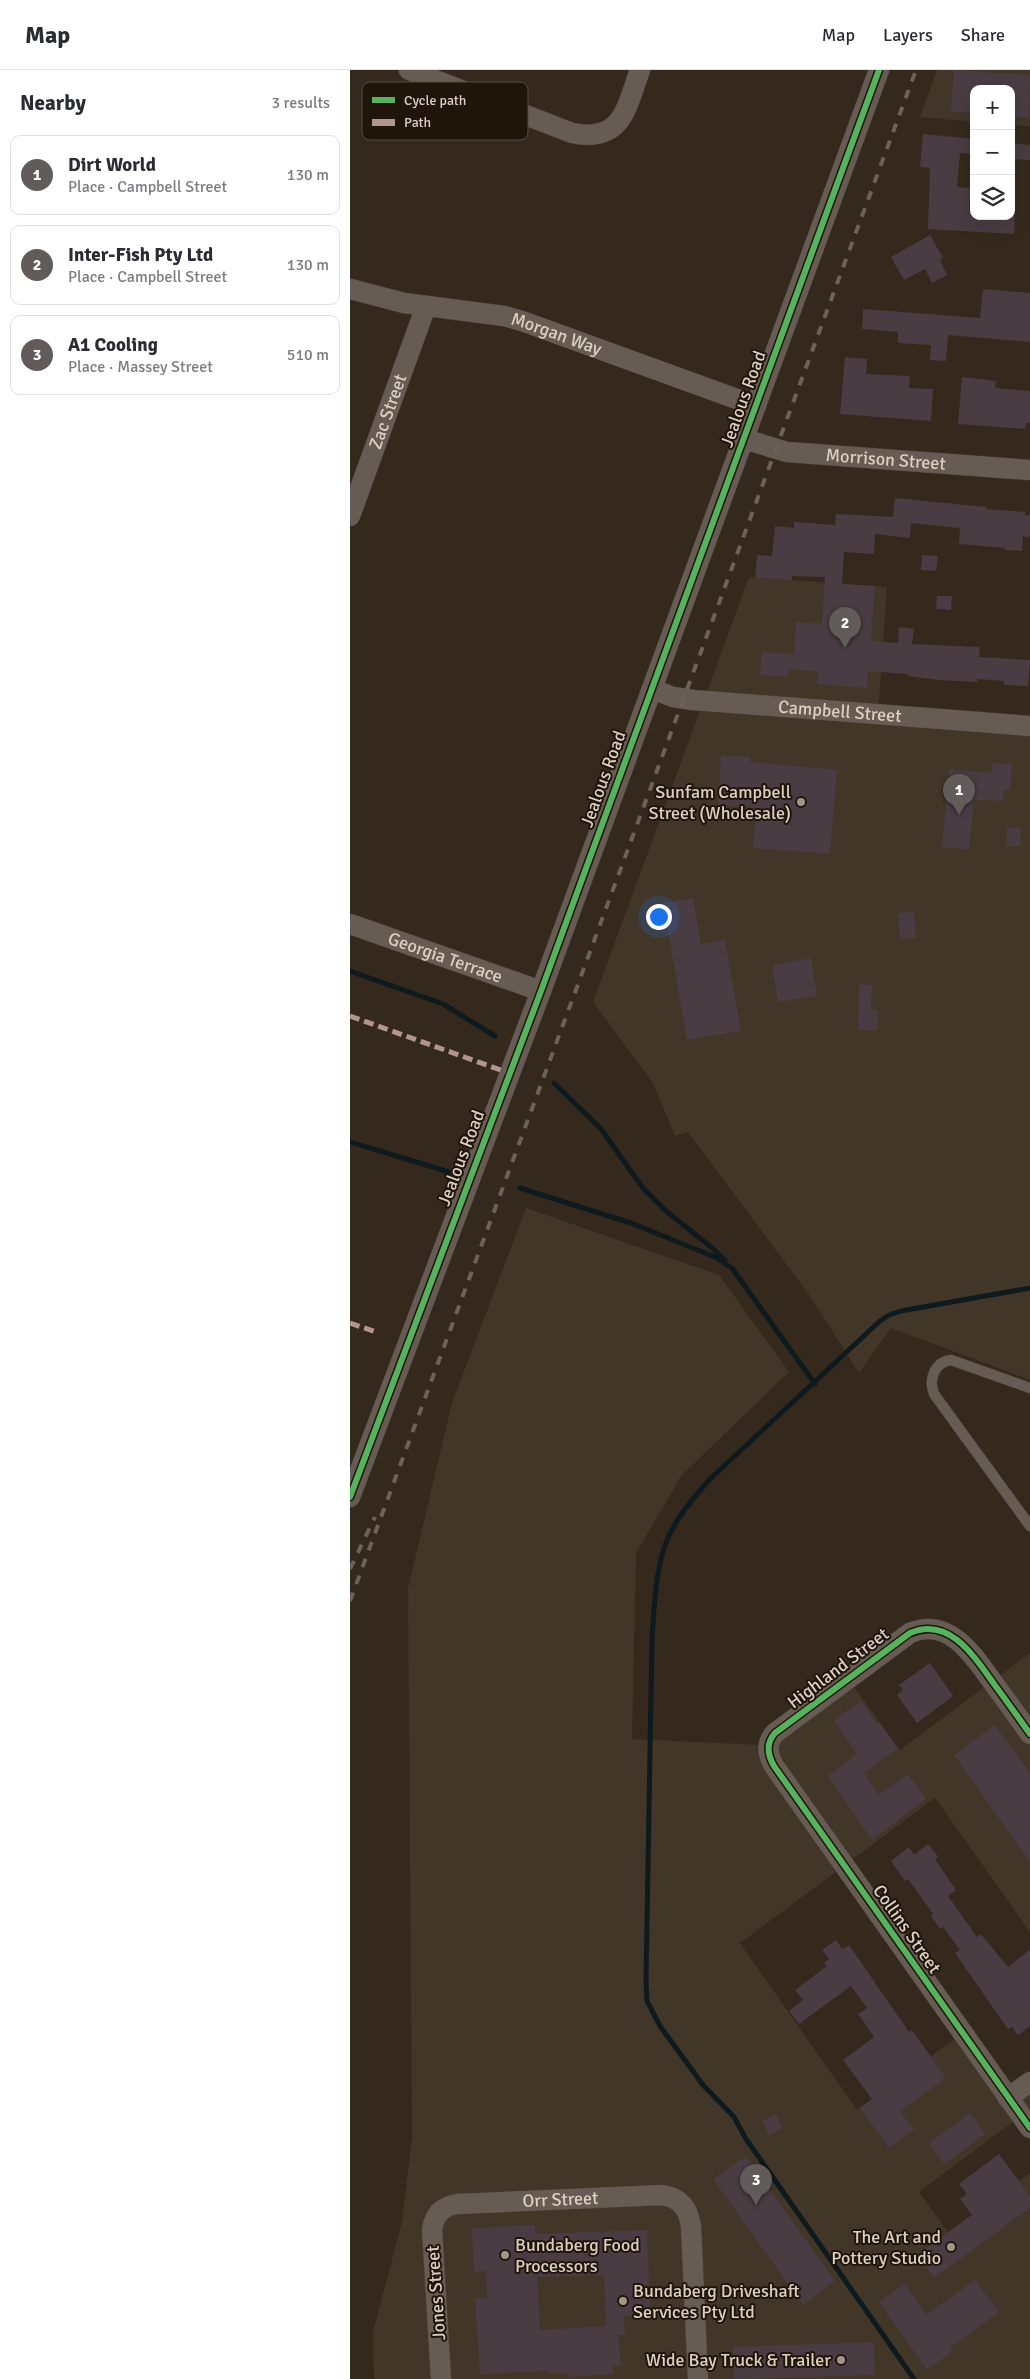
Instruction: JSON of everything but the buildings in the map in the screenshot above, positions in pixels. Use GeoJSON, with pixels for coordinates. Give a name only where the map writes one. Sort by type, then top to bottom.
{"type":"FeatureCollection","features":[{"type":"Feature","properties":{"kind":"street"},"geometry":{"type":"LineString","coordinates":[[408,70],[439,82]]}},
{"type":"Feature","properties":{"kind":"street"},"geometry":{"type":"LineString","coordinates":[[528,116],[572,133],[595,136],[604,133],[619,123],[640,70]]}},
{"type":"Feature","properties":{"kind":"street","name":"Jealous Road"},"geometry":{"type":"LineString","coordinates":[[350,1497],[541,991],[880,70]]}},
{"type":"Feature","properties":{"kind":"street","name":"Morgan Way"},"geometry":{"type":"LineString","coordinates":[[350,289],[404,304],[504,316],[522,321],[756,406]]}},
{"type":"Feature","properties":{"kind":"street","name":"Zac Street"},"geometry":{"type":"LineString","coordinates":[[350,516],[426,306]]}},
{"type":"Feature","properties":{"kind":"street","name":"Morrison Street"},"geometry":{"type":"LineString","coordinates":[[744,439],[787,452],[1030,470]]}},
{"type":"Feature","properties":{"kind":"street","name":"Campbell Street"},"geometry":{"type":"LineString","coordinates":[[652,689],[673,697],[693,700],[1030,726]]}},
{"type":"Feature","properties":{"kind":"street","name":"Georgia Terrace"},"geometry":{"type":"LineString","coordinates":[[350,924],[541,991]]}},
{"type":"Feature","properties":{"kind":"street","name":"Highland Street"},"geometry":{"type":"LineString","coordinates":[[768,1745],[776,1733],[918,1629],[948,1633],[964,1645],[1030,1734]]}},
{"type":"Feature","properties":{"kind":"street","name":"Collins Street"},"geometry":{"type":"LineString","coordinates":[[768,1745],[768,1752],[774,1766],[1030,2128]]}},
{"type":"Feature","properties":{"kind":"street"},"geometry":{"type":"LineString","coordinates":[[1008,2098],[1030,2082]]}},
{"type":"Feature","properties":{"kind":"street","name":"Orr Street"},"geometry":{"type":"LineString","coordinates":[[440,2209],[457,2204],[662,2195],[672,2197],[680,2202],[686,2209],[691,2226],[698,2379]]}},
{"type":"Feature","properties":{"kind":"street","name":"Jones Street"},"geometry":{"type":"LineString","coordinates":[[440,2209],[432,2229],[441,2379]]}},
{"type":"Feature","properties":{"kind":"lane"},"geometry":{"type":"LineString","coordinates":[[1030,1388],[952,1360],[941,1364],[934,1372],[932,1380],[934,1394],[1030,1526]]}},
{"type":"Feature","properties":{"kind":"shaded area"},"geometry":{"type":"Polygon","coordinates":[[[937,70],[1030,70],[1030,126],[1015,125],[1015,85],[970,85],[970,122],[920,117],[937,70]]]}},
{"type":"Feature","properties":{"kind":"shaded area"},"geometry":{"type":"Polygon","coordinates":[[[749,577],[887,587],[878,713],[1030,725],[1030,1380],[891,1328],[859,1373],[810,1296],[688,1132],[675,1136],[653,1083],[593,1002],[749,577]]]}},
{"type":"Feature","properties":{"kind":"shaded area"},"geometry":{"type":"Polygon","coordinates":[[[526,1208],[719,1275],[789,1372],[682,1475],[636,1553],[632,1739],[761,1745],[849,1680],[900,1750],[1030,1653],[1030,1932],[935,1798],[740,1943],[857,2110],[964,2032],[1008,2095],[1030,2079],[1030,2125],[1022,2115],[919,2192],[948,2232],[1030,2173],[1030,2379],[374,2379],[373,2332],[402,2222],[412,2137],[408,1588],[452,1403],[526,1208]]]}},
{"type":"Feature","properties":{"kind":"waterway"},"geometry":{"type":"LineString","coordinates":[[350,971],[443,1004],[495,1036]]}},
{"type":"Feature","properties":{"kind":"waterway"},"geometry":{"type":"LineString","coordinates":[[554,1083],[601,1129],[643,1188],[666,1211],[725,1260]]}},
{"type":"Feature","properties":{"kind":"waterway"},"geometry":{"type":"LineString","coordinates":[[350,1142],[449,1172]]}},
{"type":"Feature","properties":{"kind":"waterway"},"geometry":{"type":"LineString","coordinates":[[520,1188],[631,1223],[715,1257],[732,1268],[815,1384]]}},
{"type":"Feature","properties":{"kind":"waterway"},"geometry":{"type":"LineString","coordinates":[[914,2379],[746,2139],[734,2117],[703,2085],[660,2026],[647,2001],[652,1638],[655,1593],[664,1548],[681,1515],[693,1499],[710,1479],[880,1321],[889,1315],[901,1311],[1030,1288]]}},
{"type":"Feature","properties":{"kind":"railway"},"geometry":{"type":"LineString","coordinates":[[350,1601],[916,70]]}},
{"type":"Feature","properties":{"kind":"railway"},"geometry":{"type":"LineString","coordinates":[[350,1569],[375,1517]]}},
{"type":"Feature","properties":{"kind":"marked path"},"geometry":{"type":"LineString","coordinates":[[350,1016],[509,1073]]}},
{"type":"Feature","properties":{"kind":"marked path"},"geometry":{"type":"LineString","coordinates":[[350,1323],[376,1332]]}},
{"type":"Feature","properties":{"kind":"cycle path"},"geometry":{"type":"LineString","coordinates":[[350,1497],[541,991],[879,70]]}},
{"type":"Feature","properties":{"kind":"cycle path"},"geometry":{"type":"LineString","coordinates":[[1030,1734],[969,1651],[948,1634],[937,1630],[924,1629],[910,1633],[775,1733],[768,1749],[774,1766],[1030,2128]]}},
{"type":"Feature","properties":{"kind":"place","name":"Inter-Fish Pty Ltd"},"geometry":{"type":"Point","coordinates":[845,648]}},
{"type":"Feature","properties":{"kind":"place","name":"Sunfam Campbell Street (Wholesale)"},"geometry":{"type":"Point","coordinates":[801,802]}},
{"type":"Feature","properties":{"kind":"place","name":"Dirt World"},"geometry":{"type":"Point","coordinates":[959,815]}},
{"type":"Feature","properties":{"kind":"place","name":"A1 Cooling"},"geometry":{"type":"Point","coordinates":[756,2205]}},
{"type":"Feature","properties":{"kind":"place","name":"The Art and Pottery Studio"},"geometry":{"type":"Point","coordinates":[951,2247]}},
{"type":"Feature","properties":{"kind":"place","name":"Bundaberg Food Processors"},"geometry":{"type":"Point","coordinates":[505,2255]}},
{"type":"Feature","properties":{"kind":"place","name":"Bundaberg Driveshaft Services Pty Ltd"},"geometry":{"type":"Point","coordinates":[623,2301]}},
{"type":"Feature","properties":{"kind":"place","name":"Wide Bay Truck & Trailer"},"geometry":{"type":"Point","coordinates":[841,2360]}}]}
